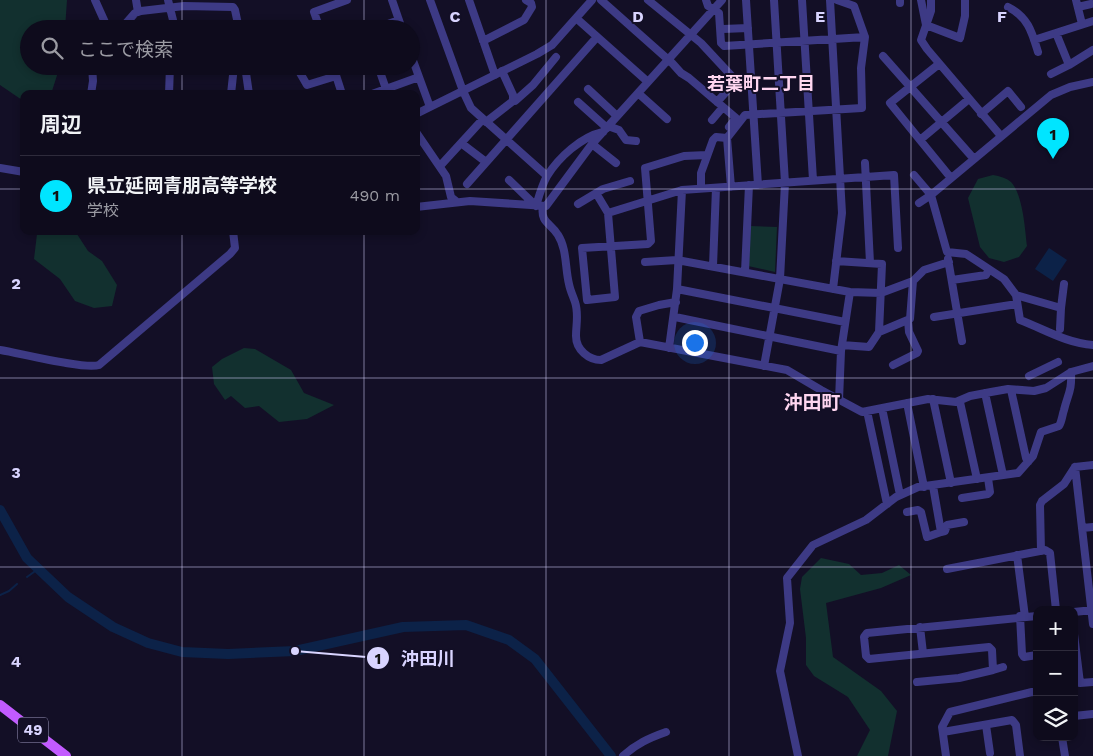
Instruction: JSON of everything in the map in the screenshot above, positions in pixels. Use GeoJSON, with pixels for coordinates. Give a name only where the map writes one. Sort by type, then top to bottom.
{"type":"FeatureCollection","features":[{"type":"Feature","properties":{"kind":"main road","name":"49"},"geometry":{"type":"LineString","coordinates":[[0,705],[66,756]]}},
{"type":"Feature","properties":{"kind":"street"},"geometry":{"type":"LineString","coordinates":[[96,0],[104,20]]}},
{"type":"Feature","properties":{"kind":"street"},"geometry":{"type":"LineString","coordinates":[[136,0],[138,12]]}},
{"type":"Feature","properties":{"kind":"street"},"geometry":{"type":"LineString","coordinates":[[317,20],[314,12],[347,0]]}},
{"type":"Feature","properties":{"kind":"street"},"geometry":{"type":"LineString","coordinates":[[392,0],[399,20]]}},
{"type":"Feature","properties":{"kind":"street"},"geometry":{"type":"LineString","coordinates":[[430,0],[471,108],[547,176]]}},
{"type":"Feature","properties":{"kind":"street"},"geometry":{"type":"LineString","coordinates":[[469,0],[483,41],[499,73],[513,95],[513,101]]}},
{"type":"Feature","properties":{"kind":"street"},"geometry":{"type":"LineString","coordinates":[[483,41],[524,20],[532,7],[531,3],[526,0]]}},
{"type":"Feature","properties":{"kind":"street"},"geometry":{"type":"LineString","coordinates":[[420,112],[552,45],[592,0]]}},
{"type":"Feature","properties":{"kind":"street"},"geometry":{"type":"LineString","coordinates":[[601,0],[669,60],[680,73],[690,78],[736,118],[729,127]]}},
{"type":"Feature","properties":{"kind":"street"},"geometry":{"type":"LineString","coordinates":[[648,0],[713,55],[740,85]]}},
{"type":"Feature","properties":{"kind":"street"},"geometry":{"type":"LineString","coordinates":[[706,0],[708,6],[714,8],[719,14],[722,45],[865,38]]}},
{"type":"Feature","properties":{"kind":"street"},"geometry":{"type":"LineString","coordinates":[[420,206],[456,201],[539,206],[549,203],[592,144],[722,0]]}},
{"type":"Feature","properties":{"kind":"street"},"geometry":{"type":"LineString","coordinates":[[745,272],[754,185],[753,114],[746,0]]}},
{"type":"Feature","properties":{"kind":"street"},"geometry":{"type":"LineString","coordinates":[[764,366],[780,279],[785,183],[774,0]]}},
{"type":"Feature","properties":{"kind":"street"},"geometry":{"type":"LineString","coordinates":[[802,0],[813,180]]}},
{"type":"Feature","properties":{"kind":"street"},"geometry":{"type":"LineString","coordinates":[[830,0],[842,213],[833,289]]}},
{"type":"Feature","properties":{"kind":"street"},"geometry":{"type":"LineString","coordinates":[[731,187],[728,138],[745,115],[862,108],[861,68],[865,38],[854,6],[836,0]]}},
{"type":"Feature","properties":{"kind":"street"},"geometry":{"type":"LineString","coordinates":[[921,0],[926,25]]}},
{"type":"Feature","properties":{"kind":"street"},"geometry":{"type":"LineString","coordinates":[[931,0],[931,11],[921,40],[1000,136]]}},
{"type":"Feature","properties":{"kind":"street"},"geometry":{"type":"LineString","coordinates":[[926,25],[960,38],[965,16],[965,0]]}},
{"type":"Feature","properties":{"kind":"street"},"geometry":{"type":"LineString","coordinates":[[168,4],[173,20]]}},
{"type":"Feature","properties":{"kind":"street"},"geometry":{"type":"LineString","coordinates":[[128,20],[134,13],[168,4],[233,7],[236,10],[238,20]]}},
{"type":"Feature","properties":{"kind":"street"},"geometry":{"type":"LineString","coordinates":[[1082,24],[1077,4],[1091,4]]}},
{"type":"Feature","properties":{"kind":"street"},"geometry":{"type":"LineString","coordinates":[[1008,7],[1026,21],[1038,52]]}},
{"type":"Feature","properties":{"kind":"street"},"geometry":{"type":"LineString","coordinates":[[576,18],[648,82]]}},
{"type":"Feature","properties":{"kind":"street"},"geometry":{"type":"LineString","coordinates":[[1034,40],[1093,22]]}},
{"type":"Feature","properties":{"kind":"street"},"geometry":{"type":"LineString","coordinates":[[723,29],[748,28]]}},
{"type":"Feature","properties":{"kind":"street"},"geometry":{"type":"LineString","coordinates":[[1056,33],[1069,65]]}},
{"type":"Feature","properties":{"kind":"street"},"geometry":{"type":"LineString","coordinates":[[467,184],[597,37]]}},
{"type":"Feature","properties":{"kind":"street"},"geometry":{"type":"LineString","coordinates":[[1051,74],[1093,50]]}},
{"type":"Feature","properties":{"kind":"street"},"geometry":{"type":"LineString","coordinates":[[883,56],[974,159]]}},
{"type":"Feature","properties":{"kind":"street"},"geometry":{"type":"LineString","coordinates":[[440,166],[484,121],[515,101],[533,85],[556,57]]}},
{"type":"Feature","properties":{"kind":"street"},"geometry":{"type":"LineString","coordinates":[[939,64],[890,103],[951,178]]}},
{"type":"Feature","properties":{"kind":"street"},"geometry":{"type":"LineString","coordinates":[[92,90],[93,75]]}},
{"type":"Feature","properties":{"kind":"street"},"geometry":{"type":"LineString","coordinates":[[169,90],[170,75]]}},
{"type":"Feature","properties":{"kind":"street"},"geometry":{"type":"LineString","coordinates":[[231,90],[233,75]]}},
{"type":"Feature","properties":{"kind":"street"},"geometry":{"type":"LineString","coordinates":[[246,75],[248,90]]}},
{"type":"Feature","properties":{"kind":"street"},"geometry":{"type":"LineString","coordinates":[[300,75],[308,90],[336,76],[341,90]]}},
{"type":"Feature","properties":{"kind":"street"},"geometry":{"type":"LineString","coordinates":[[341,75],[346,90]]}},
{"type":"Feature","properties":{"kind":"street"},"geometry":{"type":"LineString","coordinates":[[381,75],[386,89],[419,77],[430,107]]}},
{"type":"Feature","properties":{"kind":"street"},"geometry":{"type":"LineString","coordinates":[[919,204],[1051,96],[1070,87],[1093,82]]}},
{"type":"Feature","properties":{"kind":"street"},"geometry":{"type":"LineString","coordinates":[[588,89],[617,116]]}},
{"type":"Feature","properties":{"kind":"street"},"geometry":{"type":"LineString","coordinates":[[981,114],[1008,91],[1021,107]]}},
{"type":"Feature","properties":{"kind":"street"},"geometry":{"type":"LineString","coordinates":[[712,120],[726,92]]}},
{"type":"Feature","properties":{"kind":"street"},"geometry":{"type":"LineString","coordinates":[[638,93],[666,119]]}},
{"type":"Feature","properties":{"kind":"street"},"geometry":{"type":"LineString","coordinates":[[920,140],[969,99]]}},
{"type":"Feature","properties":{"kind":"street"},"geometry":{"type":"LineString","coordinates":[[578,102],[606,128],[619,130],[626,140],[636,140]]}},
{"type":"Feature","properties":{"kind":"street"},"geometry":{"type":"LineString","coordinates":[[539,206],[547,176],[563,156],[577,145],[606,128]]}},
{"type":"Feature","properties":{"kind":"street"},"geometry":{"type":"LineString","coordinates":[[702,188],[701,173],[713,140],[716,137],[728,138]]}},
{"type":"Feature","properties":{"kind":"street"},"geometry":{"type":"LineString","coordinates":[[420,138],[446,176],[452,197],[456,201]]}},
{"type":"Feature","properties":{"kind":"street"},"geometry":{"type":"LineString","coordinates":[[461,143],[486,162]]}},
{"type":"Feature","properties":{"kind":"street"},"geometry":{"type":"LineString","coordinates":[[592,144],[616,163]]}},
{"type":"Feature","properties":{"kind":"street"},"geometry":{"type":"LineString","coordinates":[[596,193],[608,213],[611,246],[615,297],[587,300],[582,248],[611,246],[648,244],[651,241],[645,168],[684,156],[707,155]]}},
{"type":"Feature","properties":{"kind":"street"},"geometry":{"type":"LineString","coordinates":[[866,163],[870,263]]}},
{"type":"Feature","properties":{"kind":"street"},"geometry":{"type":"LineString","coordinates":[[0,168],[20,171]]}},
{"type":"Feature","properties":{"kind":"street"},"geometry":{"type":"LineString","coordinates":[[608,213],[682,190],[894,175],[898,248]]}},
{"type":"Feature","properties":{"kind":"street"},"geometry":{"type":"LineString","coordinates":[[914,175],[931,195],[947,252],[962,341]]}},
{"type":"Feature","properties":{"kind":"street"},"geometry":{"type":"LineString","coordinates":[[509,180],[539,206],[544,220],[558,235],[562,245],[569,285],[576,305],[578,319],[576,338],[586,356],[596,360],[601,360],[612,353],[640,342],[787,370],[862,412],[933,399],[960,402],[970,396],[985,393],[1011,390],[1030,391],[1046,388],[1071,372],[1093,366]]}},
{"type":"Feature","properties":{"kind":"street"},"geometry":{"type":"LineString","coordinates":[[578,204],[603,189],[630,181]]}},
{"type":"Feature","properties":{"kind":"street"},"geometry":{"type":"LineString","coordinates":[[713,266],[716,188]]}},
{"type":"Feature","properties":{"kind":"street"},"geometry":{"type":"LineString","coordinates":[[669,348],[675,317],[680,260],[682,190]]}},
{"type":"Feature","properties":{"kind":"street"},"geometry":{"type":"LineString","coordinates":[[0,350],[72,363],[99,365],[230,254],[235,248],[233,235]]}},
{"type":"Feature","properties":{"kind":"street"},"geometry":{"type":"LineString","coordinates":[[947,252],[966,254],[1004,279],[1016,296],[1020,320],[1065,340],[1093,345]]}},
{"type":"Feature","properties":{"kind":"street"},"geometry":{"type":"LineString","coordinates":[[645,262],[680,260],[850,292],[880,293],[913,281],[924,270],[949,262]]}},
{"type":"Feature","properties":{"kind":"street"},"geometry":{"type":"LineString","coordinates":[[675,317],[842,348],[869,347],[879,332],[882,264],[836,261]]}},
{"type":"Feature","properties":{"kind":"street"},"geometry":{"type":"LineString","coordinates":[[952,280],[986,275],[990,269]]}},
{"type":"Feature","properties":{"kind":"street"},"geometry":{"type":"LineString","coordinates":[[892,366],[918,351],[909,332],[908,320],[910,319],[913,281]]}},
{"type":"Feature","properties":{"kind":"street"},"geometry":{"type":"LineString","coordinates":[[1060,329],[1064,284]]}},
{"type":"Feature","properties":{"kind":"street"},"geometry":{"type":"LineString","coordinates":[[677,289],[845,322]]}},
{"type":"Feature","properties":{"kind":"street"},"geometry":{"type":"LineString","coordinates":[[839,400],[842,348],[850,292]]}},
{"type":"Feature","properties":{"kind":"street"},"geometry":{"type":"LineString","coordinates":[[1016,296],[1061,308]]}},
{"type":"Feature","properties":{"kind":"street"},"geometry":{"type":"LineString","coordinates":[[640,342],[636,317],[639,311],[676,302]]}},
{"type":"Feature","properties":{"kind":"street"},"geometry":{"type":"LineString","coordinates":[[934,317],[1017,304]]}},
{"type":"Feature","properties":{"kind":"street"},"geometry":{"type":"LineString","coordinates":[[879,332],[908,320]]}},
{"type":"Feature","properties":{"kind":"street"},"geometry":{"type":"LineString","coordinates":[[1030,391],[1030,374],[1058,362]]}},
{"type":"Feature","properties":{"kind":"street"},"geometry":{"type":"LineString","coordinates":[[798,756],[780,670],[790,623],[787,578],[811,547],[866,520],[900,495],[918,487],[1018,472],[1032,456],[1041,432],[1061,424],[1064,408],[1072,388],[1071,372]]}},
{"type":"Feature","properties":{"kind":"street"},"geometry":{"type":"LineString","coordinates":[[1011,390],[1028,462]]}},
{"type":"Feature","properties":{"kind":"street"},"geometry":{"type":"LineString","coordinates":[[985,393],[1002,475]]}},
{"type":"Feature","properties":{"kind":"street"},"geometry":{"type":"LineString","coordinates":[[933,399],[951,483]]}},
{"type":"Feature","properties":{"kind":"street"},"geometry":{"type":"LineString","coordinates":[[960,402],[977,479]]}},
{"type":"Feature","properties":{"kind":"street"},"geometry":{"type":"LineString","coordinates":[[907,403],[924,487]]}},
{"type":"Feature","properties":{"kind":"street"},"geometry":{"type":"LineString","coordinates":[[882,408],[900,495]]}},
{"type":"Feature","properties":{"kind":"street"},"geometry":{"type":"LineString","coordinates":[[868,411],[887,504]]}},
{"type":"Feature","properties":{"kind":"street"},"geometry":{"type":"LineString","coordinates":[[1075,467],[1093,465]]}},
{"type":"Feature","properties":{"kind":"street"},"geometry":{"type":"LineString","coordinates":[[1075,467],[1093,624]]}},
{"type":"Feature","properties":{"kind":"street"},"geometry":{"type":"LineString","coordinates":[[1041,551],[1040,505],[1042,501],[1064,484],[1075,467]]}},
{"type":"Feature","properties":{"kind":"street"},"geometry":{"type":"LineString","coordinates":[[962,498],[988,494],[990,492],[988,478]]}},
{"type":"Feature","properties":{"kind":"street"},"geometry":{"type":"LineString","coordinates":[[933,486],[941,532]]}},
{"type":"Feature","properties":{"kind":"street"},"geometry":{"type":"LineString","coordinates":[[907,512],[918,510],[921,512],[927,537]]}},
{"type":"Feature","properties":{"kind":"street"},"geometry":{"type":"LineString","coordinates":[[919,543],[927,537],[945,531],[948,525],[964,522]]}},
{"type":"Feature","properties":{"kind":"street"},"geometry":{"type":"LineString","coordinates":[[1082,528],[1093,527]]}},
{"type":"Feature","properties":{"kind":"street"},"geometry":{"type":"LineString","coordinates":[[947,569],[1046,550],[1050,553],[1056,606]]}},
{"type":"Feature","properties":{"kind":"street"},"geometry":{"type":"LineString","coordinates":[[1017,555],[1022,617],[1022,654],[1024,656],[1033,655]]}},
{"type":"Feature","properties":{"kind":"street"},"geometry":{"type":"LineString","coordinates":[[1078,612],[1092,610]]}},
{"type":"Feature","properties":{"kind":"street"},"geometry":{"type":"LineString","coordinates":[[993,670],[992,650],[988,646],[869,659],[866,656],[864,637],[867,633],[1033,616]]}},
{"type":"Feature","properties":{"kind":"street"},"geometry":{"type":"LineString","coordinates":[[920,627],[923,653]]}},
{"type":"Feature","properties":{"kind":"street"},"geometry":{"type":"LineString","coordinates":[[1076,651],[1080,684],[1093,682]]}},
{"type":"Feature","properties":{"kind":"street"},"geometry":{"type":"LineString","coordinates":[[917,682],[959,678],[1003,667]]}},
{"type":"Feature","properties":{"kind":"street"},"geometry":{"type":"LineString","coordinates":[[946,756],[942,727],[950,712],[1033,692]]}},
{"type":"Feature","properties":{"kind":"street"},"geometry":{"type":"LineString","coordinates":[[1078,716],[1093,714]]}},
{"type":"Feature","properties":{"kind":"street"},"geometry":{"type":"LineString","coordinates":[[943,732],[1012,720],[1016,725],[1020,756]]}},
{"type":"Feature","properties":{"kind":"street"},"geometry":{"type":"LineString","coordinates":[[986,724],[990,753]]}},
{"type":"Feature","properties":{"kind":"street"},"geometry":{"type":"LineString","coordinates":[[623,756],[648,738],[666,732]]}},
{"type":"Feature","properties":{"kind":"street"},"geometry":{"type":"LineString","coordinates":[[1063,741],[1065,756]]}},
{"type":"Feature","properties":{"kind":"green space"},"geometry":{"type":"Polygon","coordinates":[[[0,0],[67,0],[66,20],[20,20],[20,75],[57,75],[52,90],[20,90],[20,99],[0,85],[0,0]]]}},
{"type":"Feature","properties":{"kind":"green space"},"geometry":{"type":"Polygon","coordinates":[[[993,175],[1007,179],[1015,188],[1021,203],[1024,222],[1027,246],[1019,257],[1004,262],[989,258],[980,247],[968,198],[978,179],[993,175]]]}},
{"type":"Feature","properties":{"kind":"green space"},"geometry":{"type":"Polygon","coordinates":[[[750,226],[777,227],[775,272],[748,266],[750,226]]]}},
{"type":"Feature","properties":{"kind":"green space"},"geometry":{"type":"Polygon","coordinates":[[[37,235],[78,235],[88,251],[102,261],[117,285],[112,306],[94,308],[75,301],[60,279],[34,259],[37,235]]]}},
{"type":"Feature","properties":{"kind":"green space"},"geometry":{"type":"Polygon","coordinates":[[[244,348],[255,349],[291,370],[304,393],[334,405],[307,419],[279,422],[259,406],[245,408],[231,396],[225,400],[214,384],[212,367],[222,359],[244,348]]]}},
{"type":"Feature","properties":{"kind":"green space"},"geometry":{"type":"Polygon","coordinates":[[[821,558],[849,564],[861,575],[882,573],[899,565],[911,575],[881,588],[826,603],[833,657],[881,691],[897,711],[888,756],[857,756],[870,730],[848,697],[814,676],[806,665],[806,638],[800,589],[802,577],[821,558]]]}},
{"type":"Feature","properties":{"kind":"water"},"geometry":{"type":"Polygon","coordinates":[[[1049,248],[1067,260],[1053,281],[1035,269],[1049,248]]]}},
{"type":"Feature","properties":{"kind":"waterway"},"geometry":{"type":"LineString","coordinates":[[0,510],[27,558],[68,597],[113,627],[148,643],[182,652],[228,654],[295,651],[403,627],[466,625],[509,640],[535,659],[611,756]]}},
{"type":"Feature","properties":{"kind":"waterway"},"geometry":{"type":"LineString","coordinates":[[27,577],[38,569]]}},
{"type":"Feature","properties":{"kind":"waterway"},"geometry":{"type":"LineString","coordinates":[[0,595],[9,591],[17,584]]}},
{"type":"Feature","properties":{"kind":"place","name":"県立延岡青朋高等学校"},"geometry":{"type":"Point","coordinates":[1053,159]}},
{"type":"Feature","properties":{"kind":"place","name":"沖田川"},"geometry":{"type":"Point","coordinates":[295,651]}},
{"type":"Feature","properties":{"kind":"district","name":"若葉町二丁目"},"geometry":{"type":"Point","coordinates":[761,84]}},
{"type":"Feature","properties":{"kind":"district","name":"沖田町"},"geometry":{"type":"Point","coordinates":[812,402]}}]}
